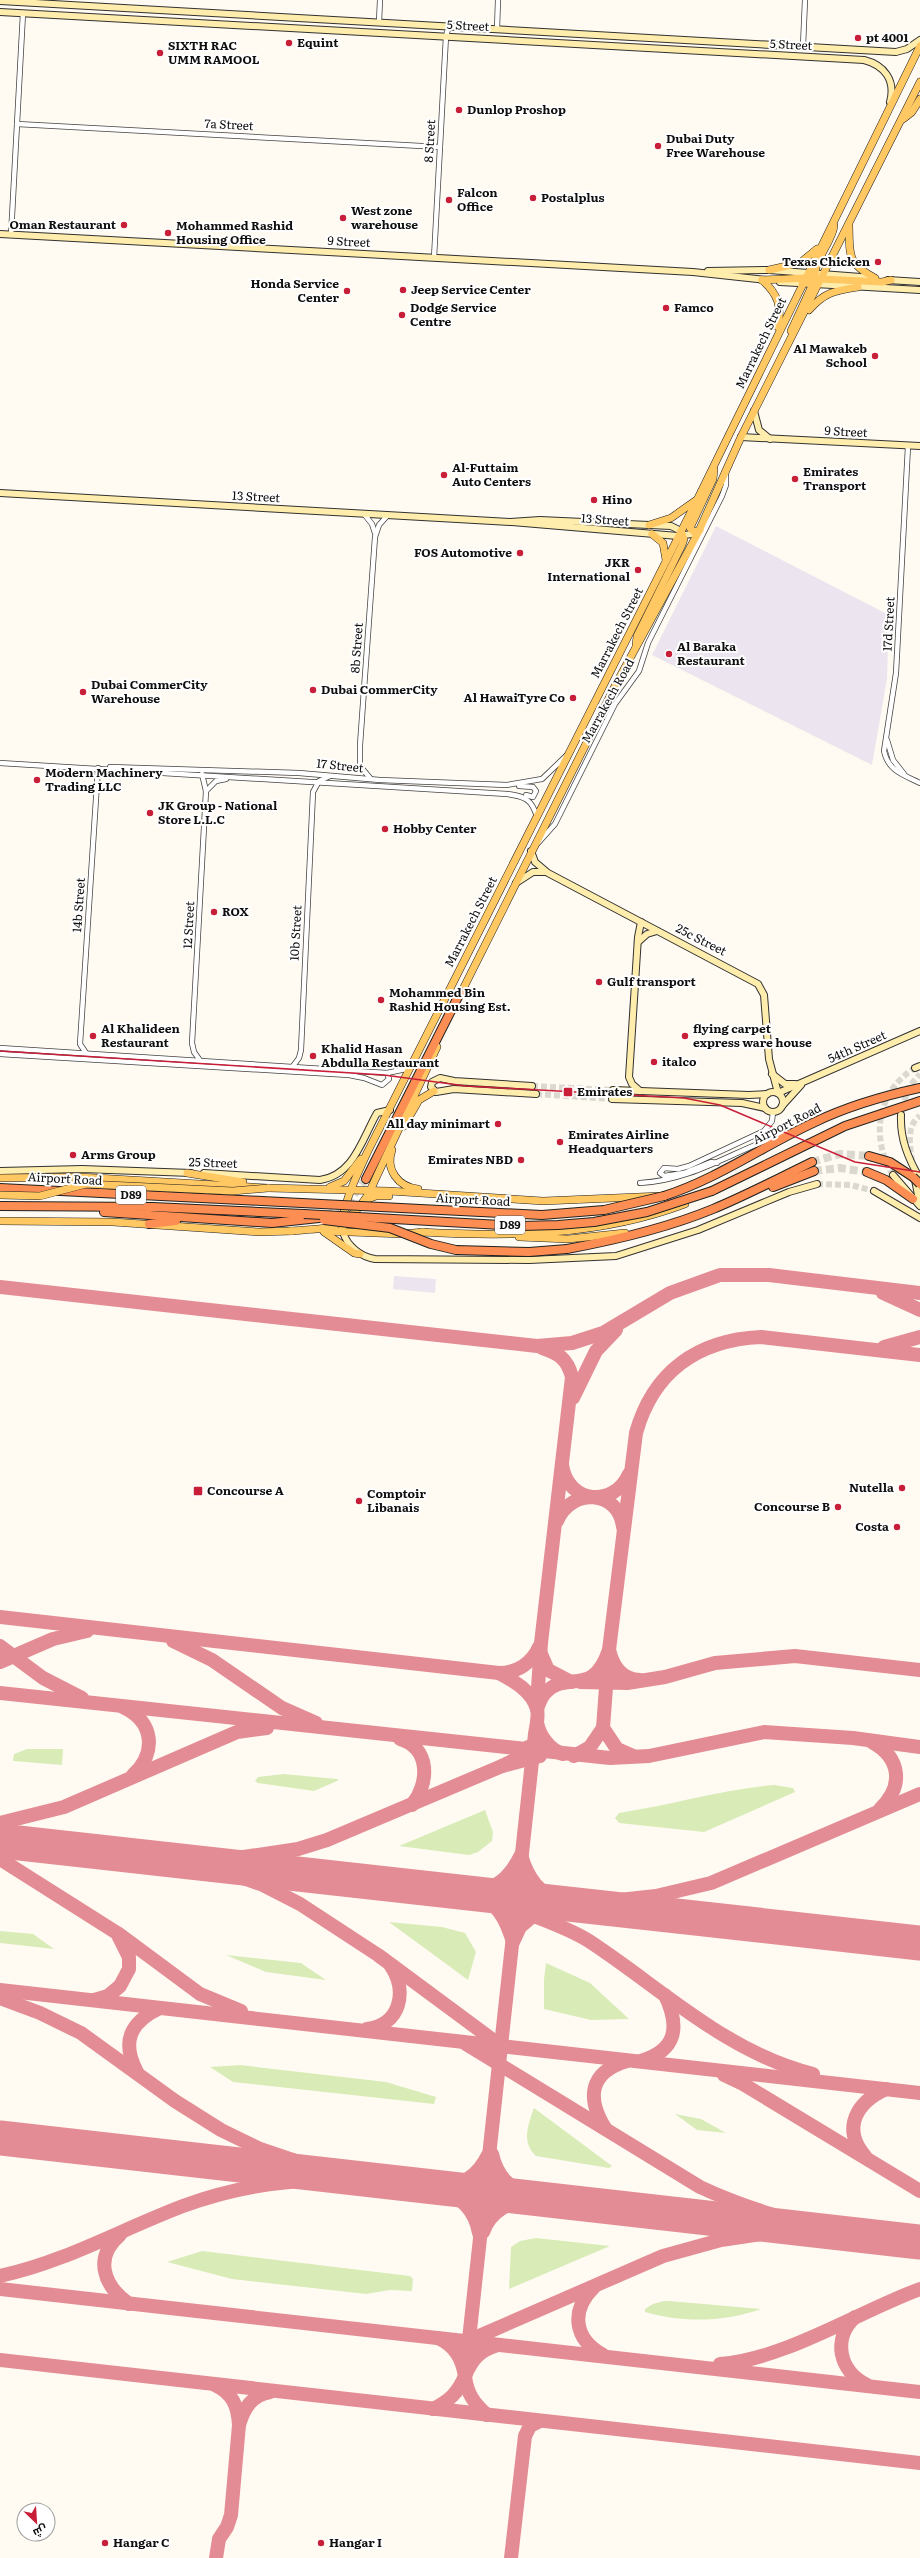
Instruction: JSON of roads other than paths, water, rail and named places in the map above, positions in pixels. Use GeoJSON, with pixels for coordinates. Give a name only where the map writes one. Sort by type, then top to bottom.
{"type":"FeatureCollection","features":[{"type":"Feature","properties":{"kind":"highway"},"geometry":{"type":"LineString","coordinates":[[366,1179],[461,991]]}},
{"type":"Feature","properties":{"kind":"highway"},"geometry":{"type":"LineString","coordinates":[[888,1095],[920,1083]]}},
{"type":"Feature","properties":{"kind":"highway","name":"Airport Road"},"geometry":{"type":"LineString","coordinates":[[0,1188],[542,1215],[604,1210],[664,1196],[714,1176],[798,1130],[842,1110],[888,1095],[920,1088]]}},
{"type":"Feature","properties":{"kind":"highway","name":"Airport Road"},"geometry":{"type":"LineString","coordinates":[[0,1206],[153,1207],[521,1226],[594,1222],[641,1214],[712,1191],[844,1126],[920,1101]]}},
{"type":"Feature","properties":{"kind":"highway"},"geometry":{"type":"LineString","coordinates":[[869,1156],[890,1162],[916,1176],[920,1184]]}},
{"type":"Feature","properties":{"kind":"highway"},"geometry":{"type":"LineString","coordinates":[[713,1210],[812,1162]]}},
{"type":"Feature","properties":{"kind":"highway"},"geometry":{"type":"LineString","coordinates":[[304,1214],[329,1221],[390,1228],[431,1244],[456,1250],[529,1252],[567,1249],[647,1230],[713,1210],[814,1171]]}},
{"type":"Feature","properties":{"kind":"highway"},"geometry":{"type":"LineString","coordinates":[[867,1172],[886,1180],[913,1200]]}},
{"type":"Feature","properties":{"kind":"highway"},"geometry":{"type":"LineString","coordinates":[[61,1207],[88,1212],[288,1223],[319,1218]]}},
{"type":"Feature","properties":{"kind":"highway"},"geometry":{"type":"LineString","coordinates":[[149,1224],[170,1221],[252,1221]]}},
{"type":"Feature","properties":{"kind":"main road","name":"Marrakech Street"},"geometry":{"type":"LineString","coordinates":[[420,1083],[456,1009],[461,991],[532,849],[699,531],[741,437],[804,316],[822,245],[920,46]]}},
{"type":"Feature","properties":{"kind":"main road","name":"Marrakech Street"},"geometry":{"type":"LineString","coordinates":[[343,1232],[344,1219],[349,1198],[367,1153],[413,1067],[446,995],[666,560],[681,534],[776,336],[849,222],[920,82]]}},
{"type":"Feature","properties":{"kind":"main road"},"geometry":{"type":"LineString","coordinates":[[901,120],[912,112],[920,99]]}},
{"type":"Feature","properties":{"kind":"main road"},"geometry":{"type":"LineString","coordinates":[[787,348],[790,332],[832,235],[834,220]]}},
{"type":"Feature","properties":{"kind":"main road"},"geometry":{"type":"LineString","coordinates":[[849,222],[848,244],[852,259],[858,268],[875,278]]}},
{"type":"Feature","properties":{"kind":"main road"},"geometry":{"type":"LineString","coordinates":[[769,270],[800,263],[822,245]]}},
{"type":"Feature","properties":{"kind":"main road"},"geometry":{"type":"LineString","coordinates":[[762,280],[813,279],[882,282],[891,280]]}},
{"type":"Feature","properties":{"kind":"main road"},"geometry":{"type":"LineString","coordinates":[[762,280],[775,294],[780,305],[776,336]]}},
{"type":"Feature","properties":{"kind":"main road"},"geometry":{"type":"LineString","coordinates":[[804,316],[824,295],[858,287]]}},
{"type":"Feature","properties":{"kind":"main road"},"geometry":{"type":"LineString","coordinates":[[699,531],[694,532],[690,528],[713,479],[714,466]]}},
{"type":"Feature","properties":{"kind":"main road"},"geometry":{"type":"LineString","coordinates":[[649,525],[671,518],[698,498]]}},
{"type":"Feature","properties":{"kind":"main road"},"geometry":{"type":"LineString","coordinates":[[652,534],[663,543],[666,560]]}},
{"type":"Feature","properties":{"kind":"main road"},"geometry":{"type":"LineString","coordinates":[[636,649],[637,636],[682,545],[681,534]]}},
{"type":"Feature","properties":{"kind":"main road"},"geometry":{"type":"LineString","coordinates":[[420,1083],[419,1093],[390,1156],[394,1175],[408,1187],[440,1194]]}},
{"type":"Feature","properties":{"kind":"main road"},"geometry":{"type":"LineString","coordinates":[[290,1231],[329,1227],[344,1219],[365,1200],[420,1083]]}},
{"type":"Feature","properties":{"kind":"main road"},"geometry":{"type":"LineString","coordinates":[[401,1131],[419,1100],[434,1091]]}},
{"type":"Feature","properties":{"kind":"main road"},"geometry":{"type":"LineString","coordinates":[[321,1188],[344,1181],[367,1153]]}},
{"type":"Feature","properties":{"kind":"main road"},"geometry":{"type":"LineString","coordinates":[[187,1173],[240,1181],[254,1187]]}},
{"type":"Feature","properties":{"kind":"main road"},"geometry":{"type":"LineString","coordinates":[[0,1178],[79,1177],[268,1188],[371,1190],[569,1201],[645,1195],[664,1196]]}},
{"type":"Feature","properties":{"kind":"main road"},"geometry":{"type":"LineString","coordinates":[[0,1195],[40,1196],[74,1186],[93,1184],[233,1191],[268,1188]]}},
{"type":"Feature","properties":{"kind":"main road"},"geometry":{"type":"LineString","coordinates":[[349,1198],[353,1212],[361,1224],[370,1229],[514,1234],[564,1232],[627,1223],[668,1210],[712,1191]]}},
{"type":"Feature","properties":{"kind":"main road"},"geometry":{"type":"LineString","coordinates":[[365,1200],[385,1196],[470,1199],[494,1198]]}},
{"type":"Feature","properties":{"kind":"main road"},"geometry":{"type":"LineString","coordinates":[[0,1221],[149,1224],[259,1232],[322,1231],[402,1234],[424,1232]]}},
{"type":"Feature","properties":{"kind":"main road"},"geometry":{"type":"LineString","coordinates":[[514,1234],[530,1239],[568,1239],[647,1230]]}},
{"type":"Feature","properties":{"kind":"main road"},"geometry":{"type":"LineString","coordinates":[[322,1231],[354,1253],[360,1254]]}},
{"type":"Feature","properties":{"kind":"street"},"geometry":{"type":"LineString","coordinates":[[379,22],[380,0]]}},
{"type":"Feature","properties":{"kind":"street"},"geometry":{"type":"LineString","coordinates":[[497,29],[498,0]]}},
{"type":"Feature","properties":{"kind":"street"},"geometry":{"type":"LineString","coordinates":[[803,46],[806,0]]}},
{"type":"Feature","properties":{"kind":"street","name":"5 Street"},"geometry":{"type":"LineString","coordinates":[[0,1],[74,3],[896,52],[913,46],[920,40]]}},
{"type":"Feature","properties":{"kind":"street","name":"5 Street"},"geometry":{"type":"LineString","coordinates":[[0,12],[864,60],[876,64],[885,72],[892,86],[892,94],[886,115]]}},
{"type":"Feature","properties":{"kind":"street"},"geometry":{"type":"LineString","coordinates":[[11,235],[23,13]]}},
{"type":"Feature","properties":{"kind":"street","name":"8 Street"},"geometry":{"type":"LineString","coordinates":[[434,258],[446,36],[449,26]]}},
{"type":"Feature","properties":{"kind":"street"},"geometry":{"type":"LineString","coordinates":[[760,54],[763,49],[762,44]]}},
{"type":"Feature","properties":{"kind":"street","name":"7a Street"},"geometry":{"type":"LineString","coordinates":[[17,124],[440,147]]}},
{"type":"Feature","properties":{"kind":"street","name":"9 Street"},"geometry":{"type":"LineString","coordinates":[[0,234],[696,272],[762,280]]}},
{"type":"Feature","properties":{"kind":"street","name":"9 Street"},"geometry":{"type":"LineString","coordinates":[[696,272],[769,270],[813,279]]}},
{"type":"Feature","properties":{"kind":"street"},"geometry":{"type":"LineString","coordinates":[[813,279],[875,278],[920,282]]}},
{"type":"Feature","properties":{"kind":"street"},"geometry":{"type":"LineString","coordinates":[[813,279],[858,287],[920,290]]}},
{"type":"Feature","properties":{"kind":"street"},"geometry":{"type":"LineString","coordinates":[[754,411],[759,430],[771,439]]}},
{"type":"Feature","properties":{"kind":"street","name":"9 Street"},"geometry":{"type":"LineString","coordinates":[[741,437],[920,446]]}},
{"type":"Feature","properties":{"kind":"street","name":"17d Street"},"geometry":{"type":"LineString","coordinates":[[908,446],[896,667],[884,746],[887,761],[895,771],[920,783]]}},
{"type":"Feature","properties":{"kind":"street","name":"Marrakech Road"},"geometry":{"type":"LineString","coordinates":[[532,849],[545,837],[555,824],[615,704],[639,671],[648,643],[722,496],[726,484],[725,471]]}},
{"type":"Feature","properties":{"kind":"street","name":"13 Street"},"geometry":{"type":"LineString","coordinates":[[0,493],[510,522],[540,520],[670,526],[681,534]]}},
{"type":"Feature","properties":{"kind":"street","name":"8b Street"},"geometry":{"type":"LineString","coordinates":[[364,514],[372,524],[375,537]]}},
{"type":"Feature","properties":{"kind":"street","name":"8b Street"},"geometry":{"type":"LineString","coordinates":[[372,780],[363,771],[359,759],[375,537],[379,525],[388,515]]}},
{"type":"Feature","properties":{"kind":"street","name":"13 Street"},"geometry":{"type":"LineString","coordinates":[[510,522],[652,534],[681,534],[699,531]]}},
{"type":"Feature","properties":{"kind":"street","name":"17 Street"},"geometry":{"type":"LineString","coordinates":[[98,768],[197,769],[333,775],[372,780],[508,785],[542,779],[568,754]]}},
{"type":"Feature","properties":{"kind":"street","name":"17 Street"},"geometry":{"type":"LineString","coordinates":[[0,763],[507,794],[526,798],[533,805],[537,817]]}},
{"type":"Feature","properties":{"kind":"street","name":"14b Street"},"geometry":{"type":"LineString","coordinates":[[80,1044],[98,768]]}},
{"type":"Feature","properties":{"kind":"street","name":"12 Street"},"geometry":{"type":"LineString","coordinates":[[197,769],[203,776],[206,791],[192,1043],[194,1052],[199,1059]]}},
{"type":"Feature","properties":{"kind":"street"},"geometry":{"type":"LineString","coordinates":[[317,783],[333,775]]}},
{"type":"Feature","properties":{"kind":"street"},"geometry":{"type":"LineString","coordinates":[[206,791],[216,782],[232,778]]}},
{"type":"Feature","properties":{"kind":"street","name":"10b Street"},"geometry":{"type":"LineString","coordinates":[[304,782],[310,790],[312,799]]}},
{"type":"Feature","properties":{"kind":"street","name":"10b Street"},"geometry":{"type":"LineString","coordinates":[[293,1066],[301,1050],[312,799],[317,783]]}},
{"type":"Feature","properties":{"kind":"street"},"geometry":{"type":"LineString","coordinates":[[507,794],[519,793],[533,797],[536,794],[533,787],[508,785]]}},
{"type":"Feature","properties":{"kind":"street","name":"25c Street"},"geometry":{"type":"LineString","coordinates":[[532,849],[535,862],[548,873],[758,984],[764,995],[772,1076],[778,1093]]}},
{"type":"Feature","properties":{"kind":"street"},"geometry":{"type":"LineString","coordinates":[[515,884],[533,872],[548,873]]}},
{"type":"Feature","properties":{"kind":"street"},"geometry":{"type":"LineString","coordinates":[[640,1090],[632,1084],[629,1077],[638,942],[642,922]]}},
{"type":"Feature","properties":{"kind":"street"},"geometry":{"type":"LineString","coordinates":[[638,942],[647,934],[657,930]]}},
{"type":"Feature","properties":{"kind":"street","name":"54th Street"},"geometry":{"type":"LineString","coordinates":[[778,1093],[920,1031]]}},
{"type":"Feature","properties":{"kind":"street"},"geometry":{"type":"LineString","coordinates":[[72,1052],[80,1044],[86,1053]]}},
{"type":"Feature","properties":{"kind":"street"},"geometry":{"type":"LineString","coordinates":[[0,1048],[199,1059],[387,1073],[413,1067]]}},
{"type":"Feature","properties":{"kind":"street"},"geometry":{"type":"LineString","coordinates":[[0,1054],[349,1075],[364,1078],[382,1086],[389,1079],[387,1073]]}},
{"type":"Feature","properties":{"kind":"street"},"geometry":{"type":"LineString","coordinates":[[346,1069],[349,1075]]}},
{"type":"Feature","properties":{"kind":"street"},"geometry":{"type":"LineString","coordinates":[[772,1076],[785,1084],[801,1084]]}},
{"type":"Feature","properties":{"kind":"street","name":"25c Street"},"geometry":{"type":"LineString","coordinates":[[768,1093],[772,1076]]}},
{"type":"Feature","properties":{"kind":"street"},"geometry":{"type":"LineString","coordinates":[[532,1086],[454,1082],[440,1078],[431,1084],[434,1091],[454,1089],[536,1094]]}},
{"type":"Feature","properties":{"kind":"street","name":"54th Street"},"geometry":{"type":"LineString","coordinates":[[782,1106],[801,1084]]}},
{"type":"Feature","properties":{"kind":"street"},"geometry":{"type":"LineString","coordinates":[[613,1090],[750,1095],[778,1093],[782,1098],[782,1106],[773,1112],[769,1127],[758,1135],[689,1166],[678,1169],[664,1168],[660,1173],[664,1176],[675,1175],[711,1162],[717,1163]]}},
{"type":"Feature","properties":{"kind":"street"},"geometry":{"type":"LineString","coordinates":[[765,1108],[763,1100],[768,1093]]}},
{"type":"Feature","properties":{"kind":"street"},"geometry":{"type":"LineString","coordinates":[[612,1099],[742,1103],[765,1108],[773,1112]]}},
{"type":"Feature","properties":{"kind":"street","name":"25 Street"},"geometry":{"type":"LineString","coordinates":[[0,1171],[82,1169],[327,1179],[342,1172],[350,1163],[377,1113],[390,1110]]}},
{"type":"Feature","properties":{"kind":"street"},"geometry":{"type":"LineString","coordinates":[[901,1115],[900,1127],[904,1145],[916,1176],[920,1205]]}},
{"type":"Feature","properties":{"kind":"street"},"geometry":{"type":"LineString","coordinates":[[640,1183],[680,1178],[778,1136],[798,1130]]}},
{"type":"Feature","properties":{"kind":"street"},"geometry":{"type":"LineString","coordinates":[[893,1175],[913,1200],[920,1205]]}},
{"type":"Feature","properties":{"kind":"street"},"geometry":{"type":"LineString","coordinates":[[343,1232],[347,1241],[360,1254],[379,1259],[529,1260],[616,1256],[698,1230],[789,1192],[817,1184]]}},
{"type":"Feature","properties":{"kind":"street"},"geometry":{"type":"LineString","coordinates":[[874,1190],[920,1218]]}},
{"type":"Feature","properties":{"kind":"tunnel"},"geometry":{"type":"LineString","coordinates":[[893,1175],[881,1146],[881,1116],[885,1102],[892,1089],[902,1078],[915,1068]]}},
{"type":"Feature","properties":{"kind":"tunnel"},"geometry":{"type":"LineString","coordinates":[[902,1109],[908,1088],[920,1074]]}},
{"type":"Feature","properties":{"kind":"tunnel"},"geometry":{"type":"LineString","coordinates":[[532,1086],[613,1090]]}},
{"type":"Feature","properties":{"kind":"tunnel"},"geometry":{"type":"LineString","coordinates":[[536,1094],[612,1099]]}},
{"type":"Feature","properties":{"kind":"tunnel"},"geometry":{"type":"LineString","coordinates":[[912,1161],[910,1143],[911,1131],[913,1125],[920,1116]]}},
{"type":"Feature","properties":{"kind":"tunnel"},"geometry":{"type":"LineString","coordinates":[[812,1162],[840,1154],[869,1156]]}},
{"type":"Feature","properties":{"kind":"tunnel"},"geometry":{"type":"LineString","coordinates":[[814,1171],[840,1168],[867,1172]]}},
{"type":"Feature","properties":{"kind":"tunnel"},"geometry":{"type":"LineString","coordinates":[[326,1216],[347,1204],[366,1179]]}},
{"type":"Feature","properties":{"kind":"tunnel"},"geometry":{"type":"LineString","coordinates":[[817,1184],[851,1185],[874,1191]]}},
{"type":"Feature","properties":{"kind":"railway"},"geometry":{"type":"LineString","coordinates":[[0,1051],[384,1075],[466,1086],[684,1098],[720,1105],[855,1162],[920,1172]]}},
{"type":"Feature","properties":{"kind":"place","name":"pt 4001"},"geometry":{"type":"Point","coordinates":[858,38]}},
{"type":"Feature","properties":{"kind":"place","name":"Equint"},"geometry":{"type":"Point","coordinates":[289,43]}},
{"type":"Feature","properties":{"kind":"place","name":"SIXTH RAC UMM RAMOOL"},"geometry":{"type":"Point","coordinates":[160,53]}},
{"type":"Feature","properties":{"kind":"place","name":"Dunlop Proshop"},"geometry":{"type":"Point","coordinates":[459,110]}},
{"type":"Feature","properties":{"kind":"place","name":"Dubai Duty Free Warehouse"},"geometry":{"type":"Point","coordinates":[658,146]}},
{"type":"Feature","properties":{"kind":"place","name":"Postalplus"},"geometry":{"type":"Point","coordinates":[533,198]}},
{"type":"Feature","properties":{"kind":"place","name":"Falcon Office"},"geometry":{"type":"Point","coordinates":[449,200]}},
{"type":"Feature","properties":{"kind":"place","name":"West zone warehouse"},"geometry":{"type":"Point","coordinates":[343,218]}},
{"type":"Feature","properties":{"kind":"place","name":"Oman Restaurant"},"geometry":{"type":"Point","coordinates":[124,225]}},
{"type":"Feature","properties":{"kind":"place","name":"Mohammed Rashid Housing Office"},"geometry":{"type":"Point","coordinates":[168,233]}},
{"type":"Feature","properties":{"kind":"place","name":"Texas Chicken"},"geometry":{"type":"Point","coordinates":[878,262]}},
{"type":"Feature","properties":{"kind":"place","name":"Jeep Service Center"},"geometry":{"type":"Point","coordinates":[403,290]}},
{"type":"Feature","properties":{"kind":"place","name":"Honda Service Center"},"geometry":{"type":"Point","coordinates":[347,291]}},
{"type":"Feature","properties":{"kind":"place","name":"Famco"},"geometry":{"type":"Point","coordinates":[666,308]}},
{"type":"Feature","properties":{"kind":"place","name":"Dodge Service Centre"},"geometry":{"type":"Point","coordinates":[402,315]}},
{"type":"Feature","properties":{"kind":"place","name":"Al Mawakeb School"},"geometry":{"type":"Point","coordinates":[875,356]}},
{"type":"Feature","properties":{"kind":"place","name":"Al-Futtaim Auto Centers"},"geometry":{"type":"Point","coordinates":[444,475]}},
{"type":"Feature","properties":{"kind":"place","name":"Emirates Transport"},"geometry":{"type":"Point","coordinates":[795,479]}},
{"type":"Feature","properties":{"kind":"place","name":"Hino"},"geometry":{"type":"Point","coordinates":[594,500]}},
{"type":"Feature","properties":{"kind":"place","name":"FOS Automotive"},"geometry":{"type":"Point","coordinates":[520,553]}},
{"type":"Feature","properties":{"kind":"place","name":"JKR International"},"geometry":{"type":"Point","coordinates":[638,570]}},
{"type":"Feature","properties":{"kind":"place","name":"Al Baraka Restaurant"},"geometry":{"type":"Point","coordinates":[669,654]}},
{"type":"Feature","properties":{"kind":"place","name":"Dubai CommerCity"},"geometry":{"type":"Point","coordinates":[313,690]}},
{"type":"Feature","properties":{"kind":"place","name":"Dubai CommerCity Warehouse"},"geometry":{"type":"Point","coordinates":[83,692]}},
{"type":"Feature","properties":{"kind":"place","name":"Al HawaiTyre Co"},"geometry":{"type":"Point","coordinates":[573,698]}},
{"type":"Feature","properties":{"kind":"place","name":"Modern Machinery Trading LLC"},"geometry":{"type":"Point","coordinates":[37,780]}},
{"type":"Feature","properties":{"kind":"place","name":"JK Group - National Store L.L.C"},"geometry":{"type":"Point","coordinates":[150,813]}},
{"type":"Feature","properties":{"kind":"place","name":"Hobby Center"},"geometry":{"type":"Point","coordinates":[385,829]}},
{"type":"Feature","properties":{"kind":"place","name":"ROX"},"geometry":{"type":"Point","coordinates":[214,912]}},
{"type":"Feature","properties":{"kind":"place","name":"Gulf transport"},"geometry":{"type":"Point","coordinates":[599,982]}},
{"type":"Feature","properties":{"kind":"place","name":"Mohammed Bin Rashid Housing Est."},"geometry":{"type":"Point","coordinates":[381,1000]}},
{"type":"Feature","properties":{"kind":"place","name":"Al Khalideen Restaurant"},"geometry":{"type":"Point","coordinates":[93,1036]}},
{"type":"Feature","properties":{"kind":"place","name":"flying carpet express ware house"},"geometry":{"type":"Point","coordinates":[685,1036]}},
{"type":"Feature","properties":{"kind":"place","name":"Khalid Hasan Abdulla Restaurant"},"geometry":{"type":"Point","coordinates":[313,1056]}},
{"type":"Feature","properties":{"kind":"place","name":"italco"},"geometry":{"type":"Point","coordinates":[654,1062]}},
{"type":"Feature","properties":{"kind":"place","name":"Emirates"},"geometry":{"type":"Point","coordinates":[568,1092]}},
{"type":"Feature","properties":{"kind":"place","name":"All day minimart"},"geometry":{"type":"Point","coordinates":[498,1124]}},
{"type":"Feature","properties":{"kind":"place","name":"Emirates Airline Headquarters"},"geometry":{"type":"Point","coordinates":[560,1142]}},
{"type":"Feature","properties":{"kind":"place","name":"Arms Group"},"geometry":{"type":"Point","coordinates":[73,1155]}},
{"type":"Feature","properties":{"kind":"place","name":"Emirates NBD"},"geometry":{"type":"Point","coordinates":[521,1160]}},
{"type":"Feature","properties":{"kind":"place","name":"Nutella"},"geometry":{"type":"Point","coordinates":[902,1488]}},
{"type":"Feature","properties":{"kind":"place","name":"Concourse A"},"geometry":{"type":"Point","coordinates":[198,1491]}},
{"type":"Feature","properties":{"kind":"place","name":"Comptoir Libanais"},"geometry":{"type":"Point","coordinates":[359,1501]}},
{"type":"Feature","properties":{"kind":"place","name":"Concourse B"},"geometry":{"type":"Point","coordinates":[838,1507]}},
{"type":"Feature","properties":{"kind":"place","name":"Costa"},"geometry":{"type":"Point","coordinates":[897,1527]}},
{"type":"Feature","properties":{"kind":"place","name":"Hangar C"},"geometry":{"type":"Point","coordinates":[105,2543]}},
{"type":"Feature","properties":{"kind":"place","name":"Hangar I"},"geometry":{"type":"Point","coordinates":[321,2543]}}]}
